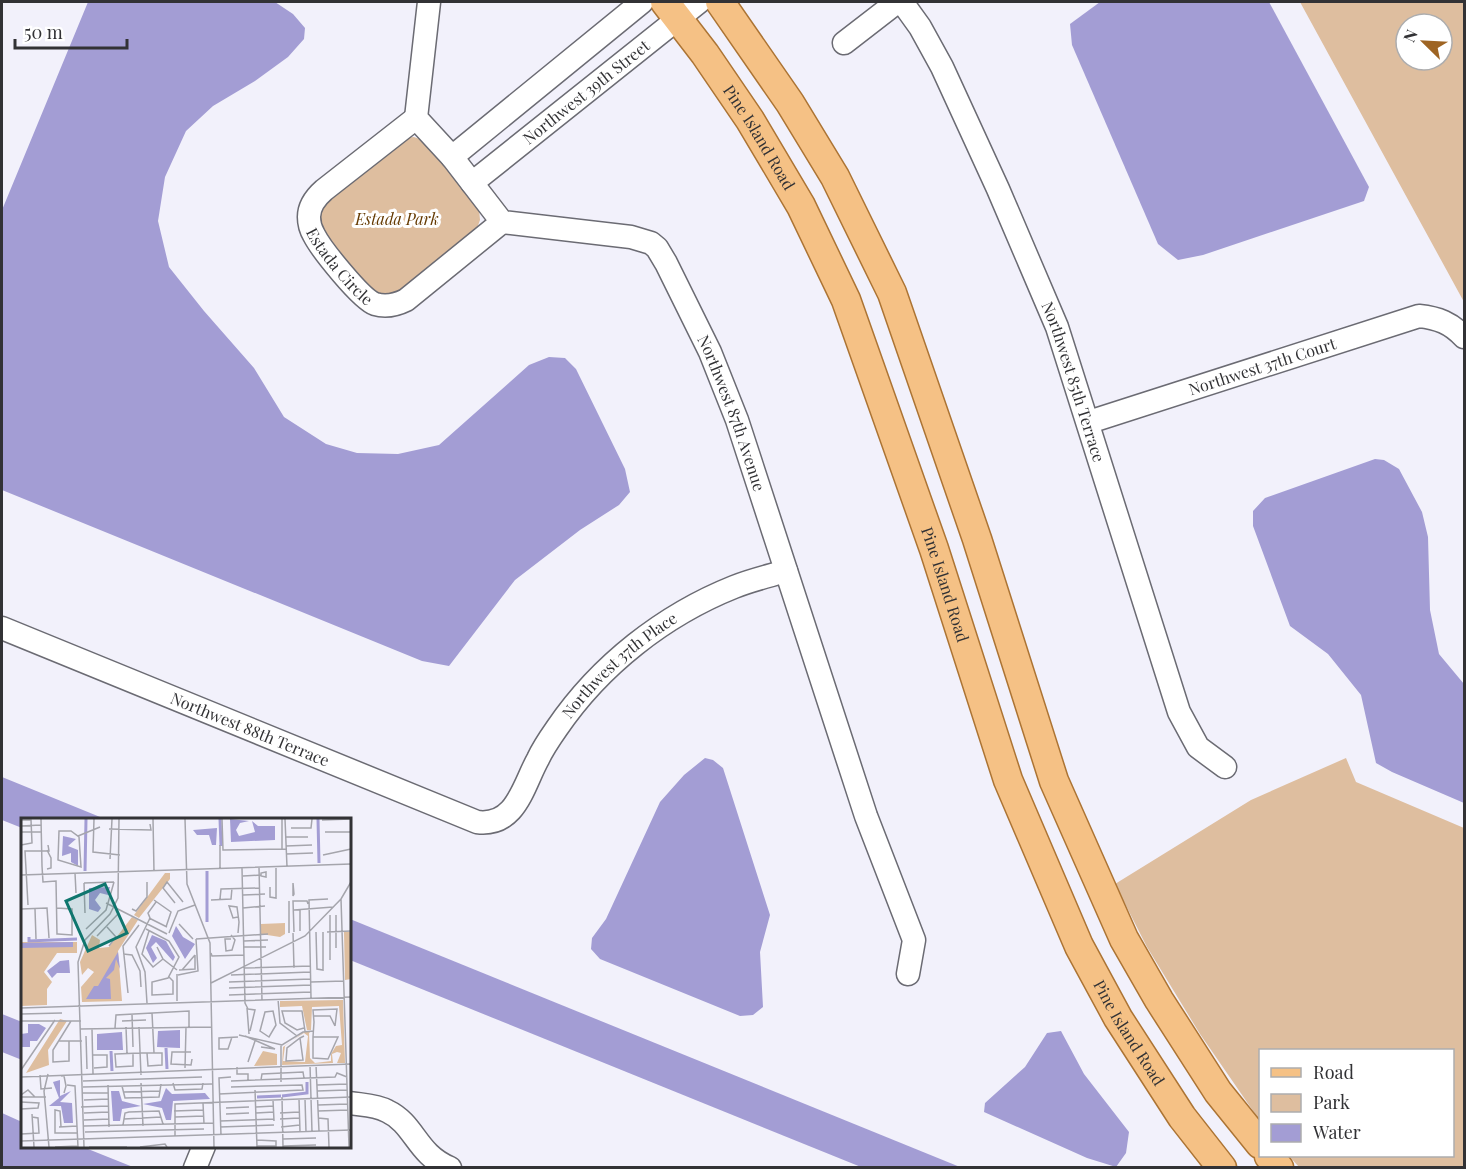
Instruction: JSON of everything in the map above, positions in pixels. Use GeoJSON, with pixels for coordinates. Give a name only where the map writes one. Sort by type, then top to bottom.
{"type":"FeatureCollection","features":[{"type":"Feature","properties":{"kind":"main road"},"geometry":{"type":"LineString","coordinates":[[720,2],[790,103],[835,177],[892,293],[977,539],[1054,781],[1124,939],[1159,1000],[1218,1092],[1259,1143]]}},
{"type":"Feature","properties":{"kind":"main road","name":"Pine Island Road"},"geometry":{"type":"LineString","coordinates":[[681,7],[705,54],[750,120],[801,206],[846,300],[934,549],[1008,780],[1079,946],[1118,1018],[1176,1107],[1222,1167]]}},
{"type":"Feature","properties":{"kind":"street"},"geometry":{"type":"LineString","coordinates":[[429,2],[416,118],[452,157],[502,222]]}},
{"type":"Feature","properties":{"kind":"street"},"geometry":{"type":"LineString","coordinates":[[452,157],[642,2]]}},
{"type":"Feature","properties":{"kind":"street"},"geometry":{"type":"LineString","coordinates":[[844,43],[897,2]]}},
{"type":"Feature","properties":{"kind":"street","name":"Northwest 85th Terrace"},"geometry":{"type":"LineString","coordinates":[[902,2],[920,27],[942,67],[998,189],[1057,327],[1089,422],[1179,712],[1198,747],[1225,767]]}},
{"type":"Feature","properties":{"kind":"street","name":"Northwest 39th Street"},"geometry":{"type":"LineString","coordinates":[[472,183],[681,7]]}},
{"type":"Feature","properties":{"kind":"street","name":"Estada Circle"},"geometry":{"type":"LineString","coordinates":[[416,118],[324,190],[303,213],[309,220],[314,236],[362,295],[378,305],[383,312],[406,300],[502,222]]}},
{"type":"Feature","properties":{"kind":"street","name":"Northwest 87th Avenue"},"geometry":{"type":"LineString","coordinates":[[502,222],[646,238],[657,248],[666,262],[710,352],[737,420],[866,816],[914,940],[908,974]]}},
{"type":"Feature","properties":{"kind":"street","name":"Northwest 37th Court"},"geometry":{"type":"LineString","coordinates":[[1089,422],[1419,316],[1437,318],[1454,326],[1464,337]]}},
{"type":"Feature","properties":{"kind":"street","name":"Northwest 37th Place"},"geometry":{"type":"LineString","coordinates":[[504,826],[557,727],[581,697],[617,659],[648,634],[696,604],[735,586],[786,571]]}},
{"type":"Feature","properties":{"kind":"street","name":"Northwest 88th Terrace"},"geometry":{"type":"LineString","coordinates":[[2,628],[477,822],[504,826]]}},
{"type":"Feature","properties":{"kind":"street"},"geometry":{"type":"LineString","coordinates":[[351,1103],[387,1111],[405,1124],[427,1153],[441,1164],[450,1167]]}},
{"type":"Feature","properties":{"kind":"street"},"geometry":{"type":"LineString","coordinates":[[195,1167],[203,1148]]}},
{"type":"Feature","properties":{"kind":"green space"},"geometry":{"type":"Polygon","coordinates":[[[1300,2],[1464,2],[1464,302],[1300,2]]]}},
{"type":"Feature","properties":{"kind":"green space","name":"Estada Park"},"geometry":{"type":"Polygon","coordinates":[[[414,137],[422,140],[432,149],[479,209],[480,220],[476,231],[402,292],[383,297],[368,289],[319,226],[321,205],[404,138],[414,137]]]}},
{"type":"Feature","properties":{"kind":"green space"},"geometry":{"type":"Polygon","coordinates":[[[1346,758],[1356,782],[1464,828],[1464,1167],[1299,1167],[1290,1157],[1454,1157],[1454,1049],[1259,1049],[1259,1120],[1200,1034],[1147,947],[1115,884],[1251,800],[1346,758]]]}},
{"type":"Feature","properties":{"kind":"water"},"geometry":{"type":"Polygon","coordinates":[[[88,2],[275,2],[293,14],[305,28],[304,39],[288,57],[255,81],[213,106],[186,131],[165,177],[158,221],[169,267],[254,368],[284,417],[326,444],[357,453],[398,454],[439,445],[529,365],[549,357],[565,358],[576,369],[625,469],[630,492],[619,505],[580,530],[515,580],[449,666],[422,661],[2,490],[2,210],[88,2]]]}},
{"type":"Feature","properties":{"kind":"water"},"geometry":{"type":"Polygon","coordinates":[[[1100,2],[1269,2],[1369,187],[1364,201],[1203,255],[1178,260],[1158,244],[1072,45],[1070,24],[1100,2]]]}},
{"type":"Feature","properties":{"kind":"water"},"geometry":{"type":"Polygon","coordinates":[[[1375,459],[1384,460],[1399,469],[1422,512],[1428,537],[1430,610],[1439,654],[1464,684],[1464,803],[1376,763],[1361,695],[1328,654],[1290,626],[1253,526],[1253,511],[1265,498],[1375,459]]]}},
{"type":"Feature","properties":{"kind":"water"},"geometry":{"type":"Polygon","coordinates":[[[705,758],[713,760],[723,768],[770,915],[760,952],[763,1007],[753,1015],[740,1016],[600,959],[591,949],[592,938],[606,919],[660,802],[684,775],[705,758]]]}},
{"type":"Feature","properties":{"kind":"water"},"geometry":{"type":"Polygon","coordinates":[[[2,777],[103,818],[21,818],[21,828],[2,820],[2,777]]]}},
{"type":"Feature","properties":{"kind":"water"},"geometry":{"type":"Polygon","coordinates":[[[351,919],[960,1167],[861,1167],[351,960],[351,919]]]}},
{"type":"Feature","properties":{"kind":"water"},"geometry":{"type":"Polygon","coordinates":[[[2,1014],[21,1022],[21,1060],[2,1052],[2,1014]]]}},
{"type":"Feature","properties":{"kind":"water"},"geometry":{"type":"Polygon","coordinates":[[[1061,1031],[1084,1074],[1129,1132],[1126,1153],[1116,1167],[1087,1158],[984,1112],[985,1103],[1025,1067],[1047,1033],[1061,1031]]]}},
{"type":"Feature","properties":{"kind":"water"},"geometry":{"type":"Polygon","coordinates":[[[2,1113],[21,1122],[21,1148],[86,1148],[133,1167],[2,1167],[2,1113]]]}}]}
